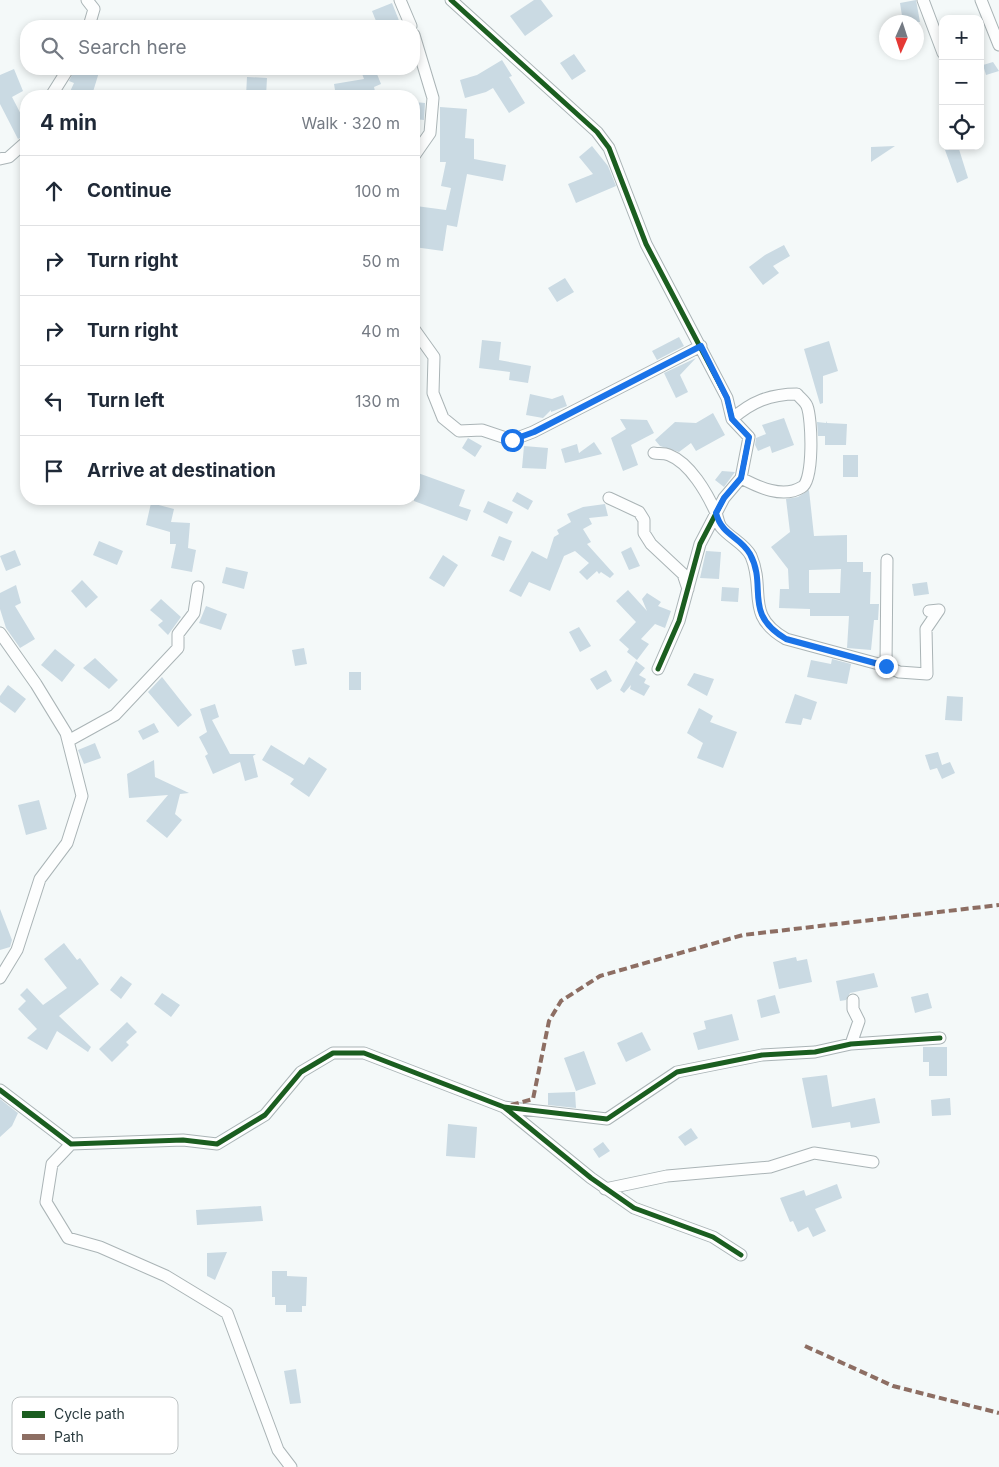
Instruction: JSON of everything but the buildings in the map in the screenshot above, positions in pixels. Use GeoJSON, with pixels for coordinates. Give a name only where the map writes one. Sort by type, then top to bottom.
{"type":"FeatureCollection","features":[{"type":"Feature","properties":{"kind":"street"},"geometry":{"type":"LineString","coordinates":[[87,0],[94,9],[91,20]]}},
{"type":"Feature","properties":{"kind":"street"},"geometry":{"type":"LineString","coordinates":[[400,0],[408,20]]}},
{"type":"Feature","properties":{"kind":"street"},"geometry":{"type":"LineString","coordinates":[[451,0],[597,132],[609,148],[646,244],[727,398],[732,419],[749,437],[741,478],[724,498],[700,544],[679,621],[658,669]]}},
{"type":"Feature","properties":{"kind":"street"},"geometry":{"type":"LineString","coordinates":[[923,0],[939,42]]}},
{"type":"Feature","properties":{"kind":"street"},"geometry":{"type":"LineString","coordinates":[[981,0],[999,45]]}},
{"type":"Feature","properties":{"kind":"street"},"geometry":{"type":"LineString","coordinates":[[420,55],[433,98],[430,133],[420,147]]}},
{"type":"Feature","properties":{"kind":"street"},"geometry":{"type":"LineString","coordinates":[[55,90],[64,75]]}},
{"type":"Feature","properties":{"kind":"street"},"geometry":{"type":"LineString","coordinates":[[0,159],[9,157],[20,147]]}},
{"type":"Feature","properties":{"kind":"street"},"geometry":{"type":"LineString","coordinates":[[420,337],[434,357],[433,393],[443,418],[459,431],[482,430],[512,440],[534,432],[701,346]]}},
{"type":"Feature","properties":{"kind":"street"},"geometry":{"type":"LineString","coordinates":[[732,419],[746,407],[761,400],[778,394],[797,394],[807,404],[810,422],[811,446],[808,480],[804,487],[792,492],[773,491],[741,478]]}},
{"type":"Feature","properties":{"kind":"street"},"geometry":{"type":"LineString","coordinates":[[654,453],[668,455],[684,465],[716,513],[719,525],[750,554],[756,579],[757,602],[762,615],[775,632],[786,639],[886,666],[898,672],[927,674],[926,629],[939,610],[928,611]]}},
{"type":"Feature","properties":{"kind":"street"},"geometry":{"type":"LineString","coordinates":[[609,498],[639,512],[644,520],[644,533],[651,544],[683,574],[688,589]]}},
{"type":"Feature","properties":{"kind":"street"},"geometry":{"type":"LineString","coordinates":[[886,666],[887,560]]}},
{"type":"Feature","properties":{"kind":"street"},"geometry":{"type":"LineString","coordinates":[[68,741],[115,716],[178,648],[178,634],[194,613],[198,587]]}},
{"type":"Feature","properties":{"kind":"street"},"geometry":{"type":"LineString","coordinates":[[0,632],[36,684],[68,741],[82,796],[66,843],[40,879],[17,950],[0,978]]}},
{"type":"Feature","properties":{"kind":"street"},"geometry":{"type":"LineString","coordinates":[[851,1044],[859,1021],[853,1009],[854,1000]]}},
{"type":"Feature","properties":{"kind":"street"},"geometry":{"type":"LineString","coordinates":[[0,1090],[71,1144],[183,1140],[217,1144],[264,1115],[301,1072],[333,1053],[364,1053],[504,1107],[607,1119],[677,1072],[762,1055],[815,1052],[851,1044],[940,1038]]}},
{"type":"Feature","properties":{"kind":"street"},"geometry":{"type":"LineString","coordinates":[[504,1107],[605,1189],[634,1208],[713,1237],[740,1255]]}},
{"type":"Feature","properties":{"kind":"street"},"geometry":{"type":"LineString","coordinates":[[71,1144],[52,1164],[46,1202],[68,1238],[100,1248],[166,1276],[227,1313],[278,1450],[291,1467]]}},
{"type":"Feature","properties":{"kind":"street"},"geometry":{"type":"LineString","coordinates":[[605,1189],[667,1176],[770,1167],[814,1153],[873,1162]]}},
{"type":"Feature","properties":{"kind":"marked path"},"geometry":{"type":"LineString","coordinates":[[511,1105],[533,1099],[549,1021],[561,1001],[600,976],[743,935],[999,905]]}},
{"type":"Feature","properties":{"kind":"marked path"},"geometry":{"type":"LineString","coordinates":[[805,1346],[893,1386],[999,1413]]}},
{"type":"Feature","properties":{"kind":"cycle path"},"geometry":{"type":"LineString","coordinates":[[451,0],[597,132],[609,148],[646,244],[727,398],[732,419],[749,437],[741,478],[724,498],[700,544],[679,621],[658,669]]}},
{"type":"Feature","properties":{"kind":"cycle path"},"geometry":{"type":"LineString","coordinates":[[504,1107],[607,1119],[677,1072],[762,1055],[815,1052],[851,1044],[940,1038]]}},
{"type":"Feature","properties":{"kind":"cycle path"},"geometry":{"type":"LineString","coordinates":[[0,1090],[71,1144],[183,1140],[217,1144],[265,1115],[301,1072],[333,1053],[364,1053],[504,1107],[591,1178],[634,1208],[713,1237],[741,1255]]}},
{"type":"Feature","properties":{"kind":"route"},"geometry":{"type":"LineString","coordinates":[[512,440],[534,432],[701,346],[727,398],[732,419],[749,437],[741,478],[724,498],[716,513],[719,525],[750,554],[754,565],[757,602],[762,615],[768,625],[786,639],[886,666]]}}]}
